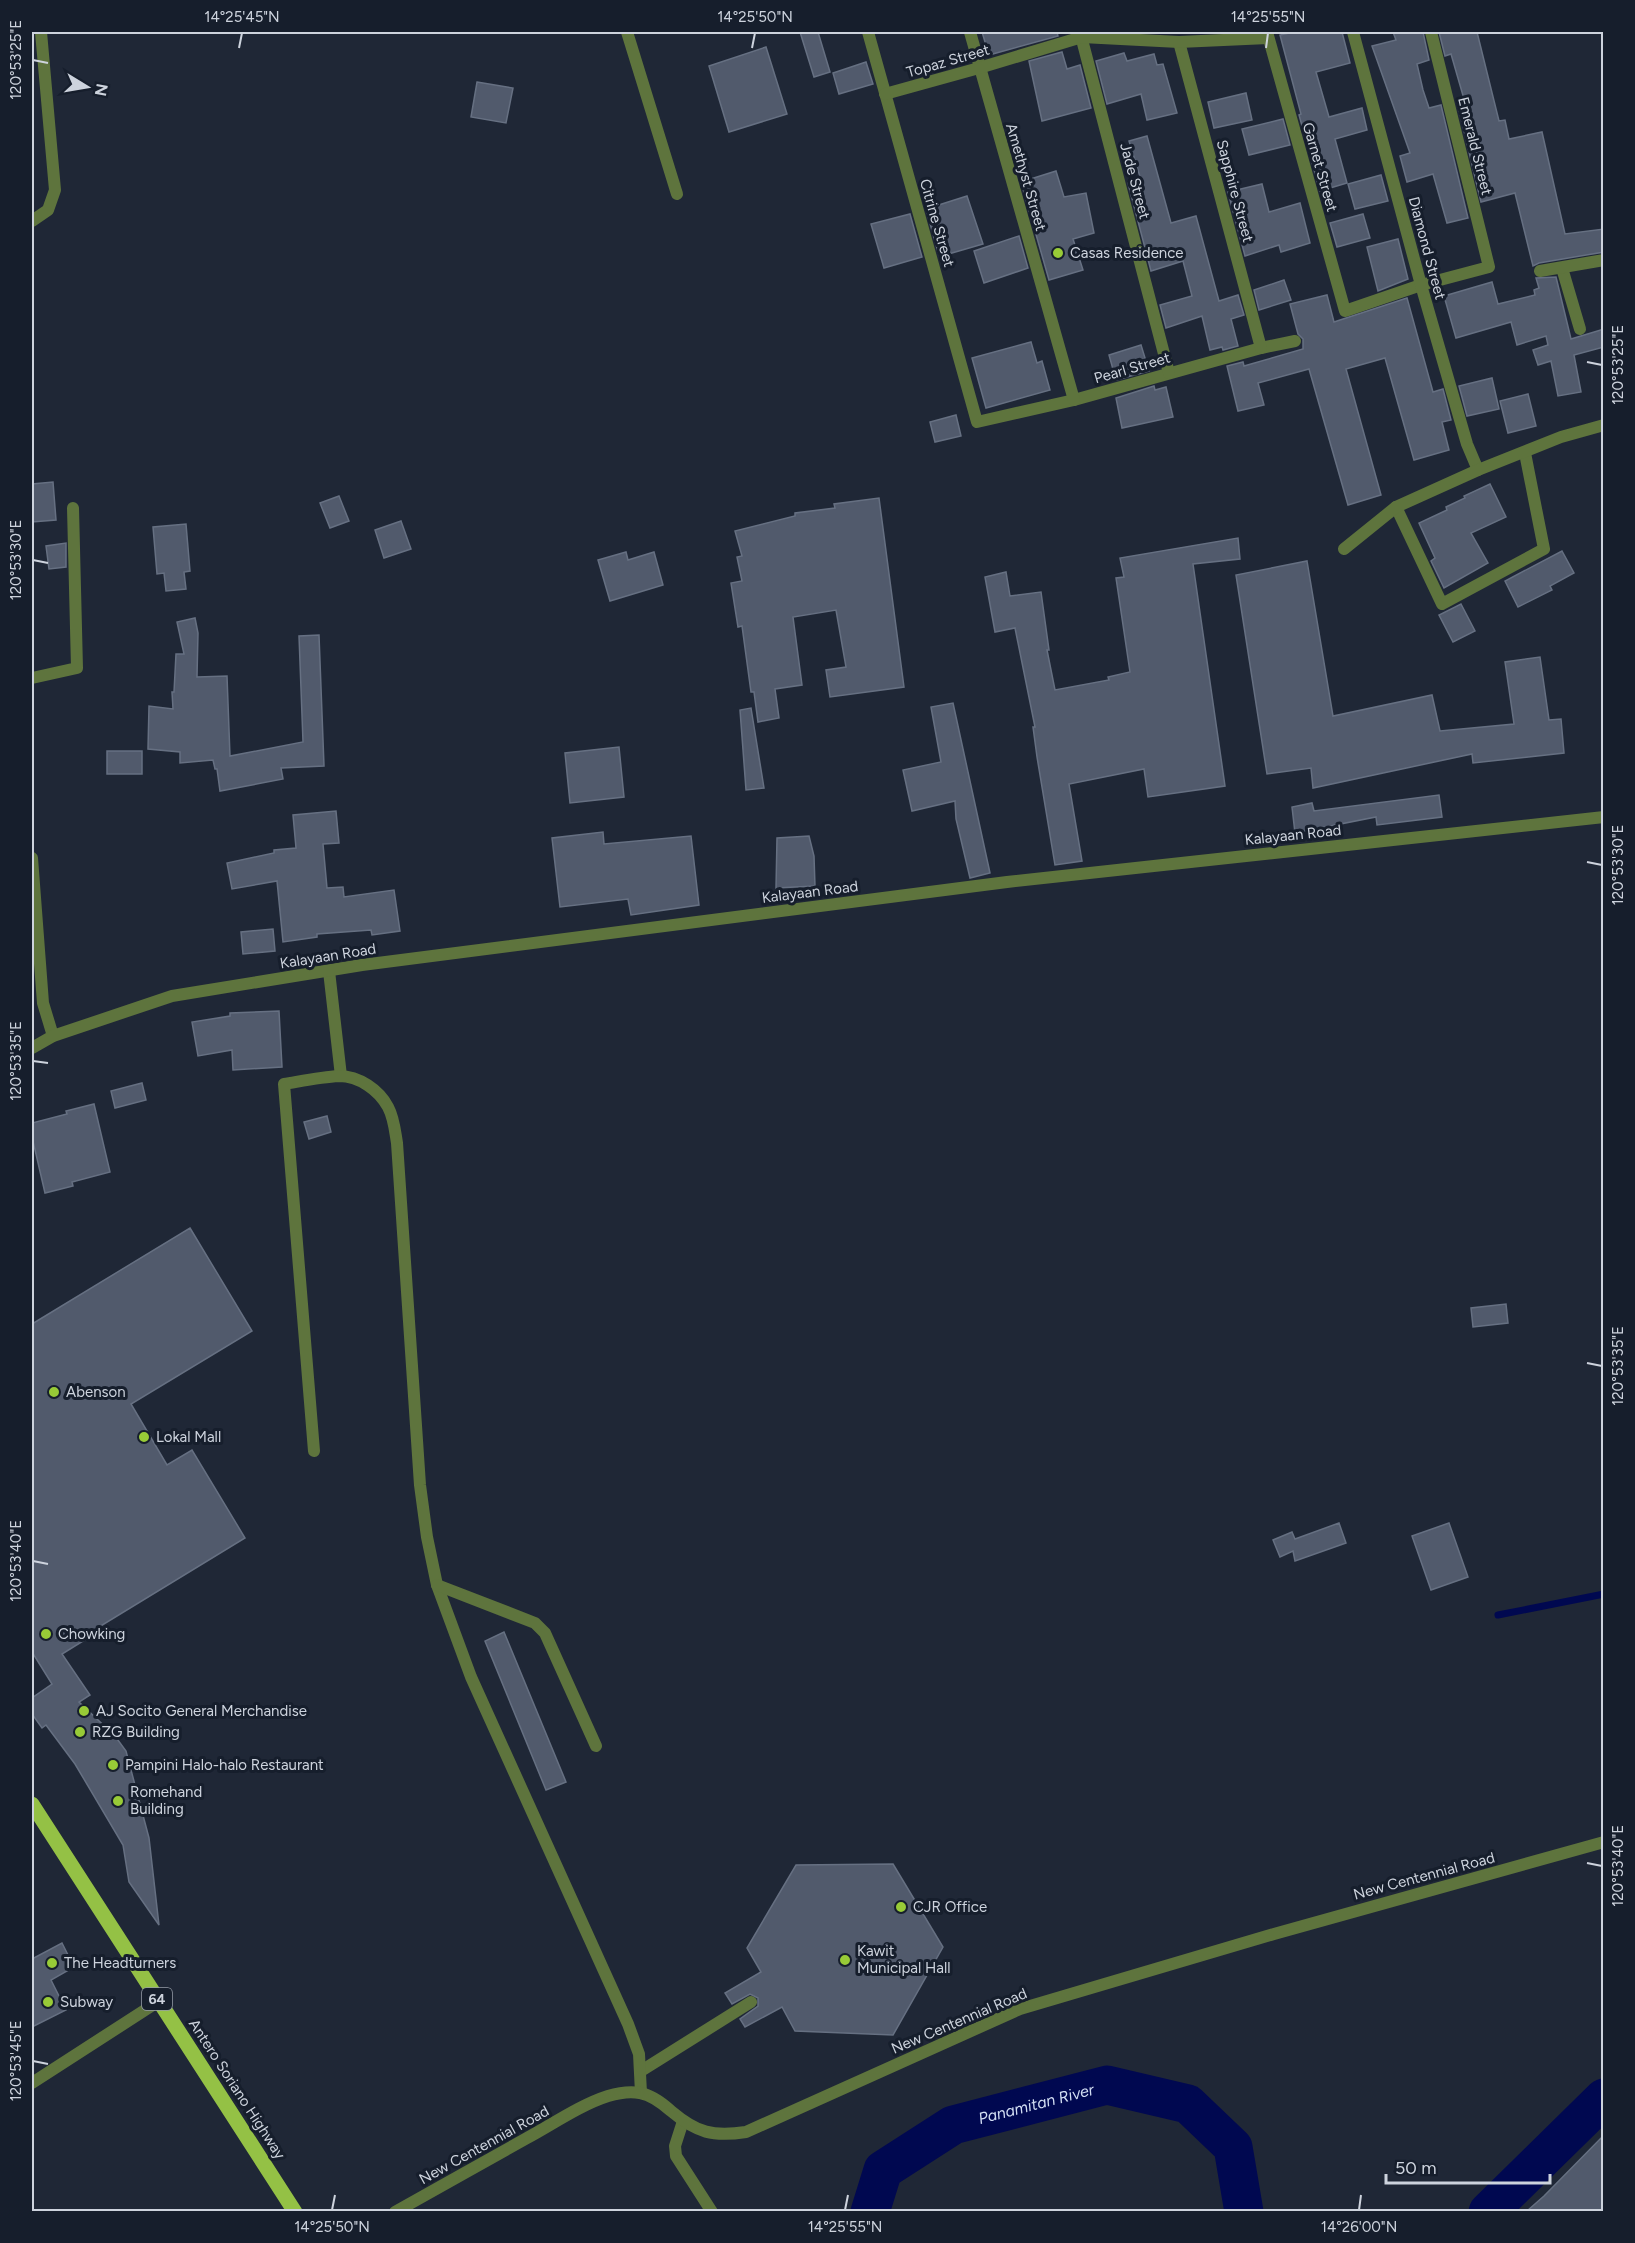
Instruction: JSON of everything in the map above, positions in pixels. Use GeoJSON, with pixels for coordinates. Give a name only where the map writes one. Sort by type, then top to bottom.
{"type":"FeatureCollection","features":[{"type":"Feature","properties":{"kind":"main road","name":"Antero Soriano Highway"},"geometry":{"type":"LineString","coordinates":[[32,1804],[295,2211]]}},
{"type":"Feature","properties":{"kind":"street"},"geometry":{"type":"LineString","coordinates":[[32,221],[48,210],[56,190],[41,32]]}},
{"type":"Feature","properties":{"kind":"street"},"geometry":{"type":"LineString","coordinates":[[627,32],[677,194]]}},
{"type":"Feature","properties":{"kind":"street","name":"Citrine Street"},"geometry":{"type":"LineString","coordinates":[[868,32],[977,422]]}},
{"type":"Feature","properties":{"kind":"street","name":"Amethyst Street"},"geometry":{"type":"LineString","coordinates":[[970,32],[1074,400]]}},
{"type":"Feature","properties":{"kind":"street","name":"Diamond Street"},"geometry":{"type":"LineString","coordinates":[[1353,32],[1421,285],[1467,444],[1478,470]]}},
{"type":"Feature","properties":{"kind":"street","name":"Emerald Street"},"geometry":{"type":"LineString","coordinates":[[1421,285],[1489,267],[1431,32]]}},
{"type":"Feature","properties":{"kind":"street","name":"Topaz Street"},"geometry":{"type":"LineString","coordinates":[[885,94],[980,68],[1081,34],[1179,42],[1268,35]]}},
{"type":"Feature","properties":{"kind":"street","name":"Jade Street"},"geometry":{"type":"LineString","coordinates":[[1081,34],[1169,373]]}},
{"type":"Feature","properties":{"kind":"street","name":"Garnet Street"},"geometry":{"type":"LineString","coordinates":[[1268,35],[1345,311],[1421,285]]}},
{"type":"Feature","properties":{"kind":"street","name":"Sapphire Street"},"geometry":{"type":"LineString","coordinates":[[1179,42],[1261,348]]}},
{"type":"Feature","properties":{"kind":"street"},"geometry":{"type":"LineString","coordinates":[[1540,271],[1604,260]]}},
{"type":"Feature","properties":{"kind":"street"},"geometry":{"type":"LineString","coordinates":[[1562,268],[1580,329]]}},
{"type":"Feature","properties":{"kind":"street","name":"Pearl Street"},"geometry":{"type":"LineString","coordinates":[[977,422],[1074,400],[1261,348],[1295,341]]}},
{"type":"Feature","properties":{"kind":"street"},"geometry":{"type":"LineString","coordinates":[[1344,549],[1396,507],[1478,470],[1561,437],[1604,425]]}},
{"type":"Feature","properties":{"kind":"street"},"geometry":{"type":"LineString","coordinates":[[1396,507],[1442,604],[1544,549],[1524,453]]}},
{"type":"Feature","properties":{"kind":"street"},"geometry":{"type":"LineString","coordinates":[[32,678],[77,668],[73,508]]}},
{"type":"Feature","properties":{"kind":"street","name":"Kalayaan Road"},"geometry":{"type":"LineString","coordinates":[[32,1048],[53,1036],[172,996],[329,971],[1007,882],[1604,817]]}},
{"type":"Feature","properties":{"kind":"street"},"geometry":{"type":"LineString","coordinates":[[32,858],[44,1003],[53,1036]]}},
{"type":"Feature","properties":{"kind":"street"},"geometry":{"type":"LineString","coordinates":[[329,971],[341,1076]]}},
{"type":"Feature","properties":{"kind":"street"},"geometry":{"type":"LineString","coordinates":[[314,1451],[284,1084],[341,1076],[366,1084],[378,1094],[388,1107],[397,1143],[420,1485],[427,1537],[438,1585],[471,1677],[628,2024],[639,2054],[641,2093]]}},
{"type":"Feature","properties":{"kind":"street"},"geometry":{"type":"LineString","coordinates":[[438,1585],[535,1623],[545,1634],[596,1746]]}},
{"type":"Feature","properties":{"kind":"street","name":"New Centennial Road"},"geometry":{"type":"LineString","coordinates":[[395,2211],[593,2103],[619,2094],[641,2093],[664,2104],[697,2130],[712,2134],[746,2132],[1020,2009],[1274,1934],[1604,1842]]}},
{"type":"Feature","properties":{"kind":"street"},"geometry":{"type":"LineString","coordinates":[[32,2083],[159,2001]]}},
{"type":"Feature","properties":{"kind":"street"},"geometry":{"type":"LineString","coordinates":[[641,2071],[751,2002]]}},
{"type":"Feature","properties":{"kind":"street"},"geometry":{"type":"LineString","coordinates":[[683,2121],[675,2146],[676,2156],[712,2211]]}},
{"type":"Feature","properties":{"kind":"building"},"geometry":{"type":"Polygon","coordinates":[[[800,32],[818,32],[830,72],[814,77],[800,32]]]}},
{"type":"Feature","properties":{"kind":"building"},"geometry":{"type":"Polygon","coordinates":[[[982,32],[1057,32],[1058,36],[989,55],[982,32]]]}},
{"type":"Feature","properties":{"kind":"building"},"geometry":{"type":"Polygon","coordinates":[[[1294,32],[1342,32],[1350,63],[1316,72],[1329,117],[1362,108],[1367,130],[1335,139],[1347,183],[1320,191],[1280,35],[1294,32]]]}},
{"type":"Feature","properties":{"kind":"building"},"geometry":{"type":"Polygon","coordinates":[[[1393,32],[1423,32],[1429,60],[1417,64],[1423,90],[1429,108],[1441,105],[1468,218],[1447,223],[1433,174],[1407,182],[1400,156],[1410,153],[1372,46],[1396,40],[1393,32]]]}},
{"type":"Feature","properties":{"kind":"building"},"geometry":{"type":"Polygon","coordinates":[[[1439,32],[1477,32],[1499,121],[1505,120],[1509,139],[1542,132],[1565,234],[1604,229],[1604,252],[1533,266],[1515,193],[1481,202],[1457,101],[1464,99],[1451,54],[1445,56],[1439,32]]]}},
{"type":"Feature","properties":{"kind":"building"},"geometry":{"type":"Polygon","coordinates":[[[766,47],[787,114],[729,132],[709,66],[766,47]]]}},
{"type":"Feature","properties":{"kind":"building"},"geometry":{"type":"Polygon","coordinates":[[[1062,52],[1067,69],[1080,65],[1091,108],[1042,121],[1029,61],[1062,52]]]}},
{"type":"Feature","properties":{"kind":"building"},"geometry":{"type":"Polygon","coordinates":[[[1124,53],[1127,61],[1154,54],[1157,65],[1163,64],[1177,113],[1147,120],[1141,94],[1107,104],[1096,61],[1124,53]]]}},
{"type":"Feature","properties":{"kind":"building"},"geometry":{"type":"Polygon","coordinates":[[[866,62],[873,84],[839,94],[833,73],[866,62]]]}},
{"type":"Feature","properties":{"kind":"building"},"geometry":{"type":"Polygon","coordinates":[[[477,82],[513,88],[506,123],[471,117],[477,82]]]}},
{"type":"Feature","properties":{"kind":"building"},"geometry":{"type":"Polygon","coordinates":[[[1246,93],[1252,120],[1214,128],[1208,102],[1246,93]]]}},
{"type":"Feature","properties":{"kind":"building"},"geometry":{"type":"Polygon","coordinates":[[[1283,119],[1290,145],[1249,155],[1242,129],[1283,119]]]}},
{"type":"Feature","properties":{"kind":"building"},"geometry":{"type":"Polygon","coordinates":[[[1147,136],[1171,223],[1196,216],[1219,301],[1238,295],[1244,315],[1231,319],[1238,346],[1223,350],[1222,347],[1210,350],[1202,316],[1166,328],[1160,305],[1192,296],[1183,261],[1151,271],[1128,183],[1141,180],[1129,141],[1147,136]]]}},
{"type":"Feature","properties":{"kind":"building"},"geometry":{"type":"Polygon","coordinates":[[[1056,171],[1064,197],[1086,193],[1094,233],[1073,239],[1083,270],[1049,280],[1021,182],[1056,171]]]}},
{"type":"Feature","properties":{"kind":"building"},"geometry":{"type":"Polygon","coordinates":[[[1381,175],[1388,201],[1355,209],[1348,184],[1381,175]]]}},
{"type":"Feature","properties":{"kind":"building"},"geometry":{"type":"Polygon","coordinates":[[[1262,184],[1269,212],[1300,203],[1310,243],[1281,252],[1279,245],[1245,256],[1228,192],[1262,184]]]}},
{"type":"Feature","properties":{"kind":"building"},"geometry":{"type":"Polygon","coordinates":[[[967,196],[983,244],[945,255],[944,251],[938,252],[926,209],[967,196]]]}},
{"type":"Feature","properties":{"kind":"building"},"geometry":{"type":"Polygon","coordinates":[[[910,214],[922,257],[884,268],[871,224],[910,214]]]}},
{"type":"Feature","properties":{"kind":"building"},"geometry":{"type":"Polygon","coordinates":[[[1363,214],[1370,238],[1337,247],[1330,223],[1363,214]]]}},
{"type":"Feature","properties":{"kind":"building"},"geometry":{"type":"Polygon","coordinates":[[[1019,236],[1028,268],[984,283],[974,251],[1019,236]]]}},
{"type":"Feature","properties":{"kind":"building"},"geometry":{"type":"Polygon","coordinates":[[[1398,239],[1408,279],[1378,291],[1367,247],[1398,239]]]}},
{"type":"Feature","properties":{"kind":"building"},"geometry":{"type":"Polygon","coordinates":[[[1556,277],[1571,339],[1604,329],[1604,347],[1574,355],[1581,392],[1558,396],[1551,361],[1538,365],[1533,350],[1548,345],[1546,336],[1517,345],[1511,322],[1456,338],[1444,296],[1492,282],[1498,304],[1535,295],[1534,290],[1539,288],[1536,278],[1556,277]]]}},
{"type":"Feature","properties":{"kind":"building"},"geometry":{"type":"Polygon","coordinates":[[[1284,280],[1291,300],[1259,310],[1254,290],[1284,280]]]}},
{"type":"Feature","properties":{"kind":"building"},"geometry":{"type":"Polygon","coordinates":[[[1327,295],[1334,322],[1407,298],[1433,392],[1443,389],[1451,420],[1442,422],[1449,450],[1414,460],[1385,358],[1346,369],[1381,495],[1348,505],[1309,369],[1258,383],[1264,405],[1238,411],[1227,366],[1243,362],[1244,366],[1303,349],[1303,339],[1298,334],[1290,304],[1327,295]]]}},
{"type":"Feature","properties":{"kind":"building"},"geometry":{"type":"Polygon","coordinates":[[[1031,342],[1037,363],[1042,361],[1050,390],[986,408],[972,358],[1031,342]]]}},
{"type":"Feature","properties":{"kind":"building"},"geometry":{"type":"Polygon","coordinates":[[[1141,345],[1149,371],[1116,380],[1109,355],[1141,345]]]}},
{"type":"Feature","properties":{"kind":"building"},"geometry":{"type":"Polygon","coordinates":[[[1492,378],[1499,409],[1467,416],[1459,386],[1492,378]]]}},
{"type":"Feature","properties":{"kind":"building"},"geometry":{"type":"Polygon","coordinates":[[[1154,386],[1155,390],[1166,387],[1173,417],[1122,428],[1116,398],[1154,386]]]}},
{"type":"Feature","properties":{"kind":"building"},"geometry":{"type":"Polygon","coordinates":[[[1528,394],[1536,426],[1508,433],[1500,401],[1528,394]]]}},
{"type":"Feature","properties":{"kind":"building"},"geometry":{"type":"Polygon","coordinates":[[[956,415],[961,436],[935,442],[930,422],[956,415]]]}},
{"type":"Feature","properties":{"kind":"building"},"geometry":{"type":"Polygon","coordinates":[[[53,482],[56,520],[32,522],[32,484],[53,482]]]}},
{"type":"Feature","properties":{"kind":"building"},"geometry":{"type":"Polygon","coordinates":[[[1490,484],[1506,517],[1471,533],[1488,563],[1444,588],[1431,561],[1435,558],[1419,523],[1447,510],[1446,507],[1465,498],[1464,496],[1490,484]]]}},
{"type":"Feature","properties":{"kind":"building"},"geometry":{"type":"Polygon","coordinates":[[[339,496],[349,521],[330,528],[320,503],[339,496]]]}},
{"type":"Feature","properties":{"kind":"building"},"geometry":{"type":"Polygon","coordinates":[[[879,498],[904,687],[830,697],[826,670],[846,667],[836,610],[793,617],[802,685],[775,689],[779,718],[758,722],[754,692],[751,692],[742,626],[738,627],[731,583],[742,581],[737,557],[742,556],[735,531],[795,516],[795,513],[835,508],[834,504],[879,498]]]}},
{"type":"Feature","properties":{"kind":"building"},"geometry":{"type":"Polygon","coordinates":[[[401,521],[411,549],[384,558],[375,530],[401,521]]]}},
{"type":"Feature","properties":{"kind":"building"},"geometry":{"type":"Polygon","coordinates":[[[186,524],[190,571],[184,572],[186,589],[166,591],[164,573],[157,574],[153,527],[186,524]]]}},
{"type":"Feature","properties":{"kind":"building"},"geometry":{"type":"Polygon","coordinates":[[[1238,538],[1240,559],[1193,564],[1225,786],[1148,797],[1144,769],[1069,784],[1082,861],[1055,865],[1037,757],[1033,727],[1035,727],[1015,628],[995,632],[985,577],[1006,572],[1010,596],[1041,592],[1049,650],[1047,650],[1055,690],[1109,680],[1108,677],[1130,672],[1116,578],[1124,577],[1120,558],[1238,538]]]}},
{"type":"Feature","properties":{"kind":"building"},"geometry":{"type":"Polygon","coordinates":[[[66,543],[66,567],[49,569],[46,546],[66,543]]]}},
{"type":"Feature","properties":{"kind":"building"},"geometry":{"type":"Polygon","coordinates":[[[1562,551],[1574,573],[1550,586],[1552,590],[1518,607],[1505,581],[1562,551]]]}},
{"type":"Feature","properties":{"kind":"building"},"geometry":{"type":"Polygon","coordinates":[[[626,552],[628,560],[654,552],[663,585],[610,601],[598,560],[626,552]]]}},
{"type":"Feature","properties":{"kind":"building"},"geometry":{"type":"Polygon","coordinates":[[[1307,561],[1333,716],[1432,695],[1440,731],[1514,724],[1505,662],[1540,657],[1549,720],[1561,719],[1564,753],[1473,763],[1472,754],[1313,788],[1311,768],[1267,774],[1236,575],[1307,561]]]}},
{"type":"Feature","properties":{"kind":"building"},"geometry":{"type":"Polygon","coordinates":[[[1461,604],[1475,631],[1453,642],[1439,615],[1461,604]]]}},
{"type":"Feature","properties":{"kind":"building"},"geometry":{"type":"Polygon","coordinates":[[[195,618],[198,633],[197,677],[227,676],[230,756],[303,742],[299,636],[319,635],[324,766],[281,768],[283,779],[220,791],[217,769],[215,769],[213,760],[180,763],[180,752],[148,749],[149,706],[173,709],[172,692],[174,692],[176,654],[184,654],[177,622],[195,618]]]}},
{"type":"Feature","properties":{"kind":"building"},"geometry":{"type":"Polygon","coordinates":[[[953,703],[990,873],[970,878],[956,819],[955,801],[912,811],[903,770],[941,762],[931,707],[953,703]]]}},
{"type":"Feature","properties":{"kind":"building"},"geometry":{"type":"Polygon","coordinates":[[[751,708],[764,788],[746,790],[740,710],[751,708]]]}},
{"type":"Feature","properties":{"kind":"building"},"geometry":{"type":"Polygon","coordinates":[[[619,747],[624,797],[570,803],[565,753],[619,747]]]}},
{"type":"Feature","properties":{"kind":"building"},"geometry":{"type":"Polygon","coordinates":[[[107,751],[142,751],[142,774],[107,774],[107,751]]]}},
{"type":"Feature","properties":{"kind":"building"},"geometry":{"type":"Polygon","coordinates":[[[1439,795],[1442,817],[1377,825],[1376,817],[1295,833],[1292,807],[1312,803],[1314,811],[1439,795]]]}},
{"type":"Feature","properties":{"kind":"building"},"geometry":{"type":"Polygon","coordinates":[[[336,811],[339,843],[323,844],[327,888],[343,887],[344,897],[394,890],[400,931],[372,935],[371,930],[317,934],[317,937],[283,942],[277,881],[232,889],[227,863],[274,853],[274,850],[296,848],[293,815],[336,811]]]}},
{"type":"Feature","properties":{"kind":"building"},"geometry":{"type":"Polygon","coordinates":[[[603,832],[604,844],[691,836],[699,905],[631,915],[628,899],[560,907],[552,838],[603,832]]]}},
{"type":"Feature","properties":{"kind":"building"},"geometry":{"type":"Polygon","coordinates":[[[809,836],[814,856],[815,886],[776,888],[777,838],[809,836]]]}},
{"type":"Feature","properties":{"kind":"building"},"geometry":{"type":"Polygon","coordinates":[[[273,929],[275,951],[243,954],[241,932],[273,929]]]}},
{"type":"Feature","properties":{"kind":"building"},"geometry":{"type":"Polygon","coordinates":[[[279,1011],[282,1067],[233,1070],[232,1050],[198,1056],[192,1022],[230,1016],[230,1013],[279,1011]]]}},
{"type":"Feature","properties":{"kind":"building"},"geometry":{"type":"Polygon","coordinates":[[[142,1083],[146,1100],[115,1108],[111,1091],[142,1083]]]}},
{"type":"Feature","properties":{"kind":"building"},"geometry":{"type":"Polygon","coordinates":[[[94,1104],[110,1172],[72,1182],[73,1186],[45,1193],[32,1137],[32,1123],[94,1104]]]}},
{"type":"Feature","properties":{"kind":"building"},"geometry":{"type":"Polygon","coordinates":[[[327,1116],[331,1132],[309,1139],[304,1122],[327,1116]]]}},
{"type":"Feature","properties":{"kind":"building","name":"Lokal Mall"},"geometry":{"type":"Polygon","coordinates":[[[190,1228],[252,1331],[131,1404],[167,1465],[192,1450],[245,1538],[94,1630],[96,1633],[62,1654],[90,1695],[79,1702],[115,1736],[126,1751],[149,1838],[159,1925],[129,1882],[123,1845],[75,1764],[46,1725],[42,1728],[32,1714],[32,1698],[52,1684],[32,1652],[32,1324],[190,1228]]]}},
{"type":"Feature","properties":{"kind":"building"},"geometry":{"type":"Polygon","coordinates":[[[1506,1304],[1508,1323],[1473,1327],[1471,1308],[1506,1304]]]}},
{"type":"Feature","properties":{"kind":"building"},"geometry":{"type":"Polygon","coordinates":[[[1339,1523],[1346,1543],[1295,1561],[1293,1551],[1280,1557],[1273,1540],[1292,1532],[1295,1539],[1339,1523]]]}},
{"type":"Feature","properties":{"kind":"building"},"geometry":{"type":"Polygon","coordinates":[[[1449,1523],[1468,1577],[1431,1590],[1412,1536],[1449,1523]]]}},
{"type":"Feature","properties":{"kind":"building"},"geometry":{"type":"Polygon","coordinates":[[[504,1632],[566,1782],[546,1790],[485,1641],[504,1632]]]}},
{"type":"Feature","properties":{"kind":"building","name":"Kawit Municipal Hall"},"geometry":{"type":"Polygon","coordinates":[[[893,1864],[943,1947],[893,2035],[795,2031],[782,2007],[745,2027],[740,2019],[758,2006],[758,1998],[750,1994],[732,2004],[725,1993],[761,1972],[747,1948],[796,1865],[893,1864]]]}},
{"type":"Feature","properties":{"kind":"building"},"geometry":{"type":"Polygon","coordinates":[[[62,1943],[74,1967],[51,1980],[66,2010],[32,2027],[32,1959],[62,1943]]]}},
{"type":"Feature","properties":{"kind":"building"},"geometry":{"type":"Polygon","coordinates":[[[1604,2135],[1604,2211],[1527,2211],[1544,2196],[1604,2135]]]}},
{"type":"Feature","properties":{"kind":"waterway"},"geometry":{"type":"LineString","coordinates":[[1498,1615],[1604,1594]]}},
{"type":"Feature","properties":{"kind":"waterway","name":"Panamitan River"},"geometry":{"type":"LineString","coordinates":[[870,2212],[883,2170],[953,2125],[1107,2085],[1188,2104],[1233,2147],[1244,2212]]}},
{"type":"Feature","properties":{"kind":"waterway","name":"Panamitan River"},"geometry":{"type":"LineString","coordinates":[[1488,2212],[1604,2098]]}},
{"type":"Feature","properties":{"kind":"place","name":"Casas Residence"},"geometry":{"type":"Point","coordinates":[1058,253]}},
{"type":"Feature","properties":{"kind":"place","name":"Abenson"},"geometry":{"type":"Point","coordinates":[54,1392]}},
{"type":"Feature","properties":{"kind":"place","name":"Lokal Mall"},"geometry":{"type":"Point","coordinates":[144,1437]}},
{"type":"Feature","properties":{"kind":"place","name":"Chowking"},"geometry":{"type":"Point","coordinates":[46,1634]}},
{"type":"Feature","properties":{"kind":"place","name":"AJ Socito General Merchandise"},"geometry":{"type":"Point","coordinates":[84,1711]}},
{"type":"Feature","properties":{"kind":"place","name":"RZG Building"},"geometry":{"type":"Point","coordinates":[80,1732]}},
{"type":"Feature","properties":{"kind":"place","name":"Pampini Halo-halo Restaurant"},"geometry":{"type":"Point","coordinates":[113,1765]}},
{"type":"Feature","properties":{"kind":"place","name":"Romehand Building"},"geometry":{"type":"Point","coordinates":[118,1801]}},
{"type":"Feature","properties":{"kind":"place","name":"CJR Office"},"geometry":{"type":"Point","coordinates":[901,1907]}},
{"type":"Feature","properties":{"kind":"place","name":"Kawit Municipal Hall"},"geometry":{"type":"Point","coordinates":[845,1960]}},
{"type":"Feature","properties":{"kind":"place","name":"The Headturners"},"geometry":{"type":"Point","coordinates":[52,1963]}},
{"type":"Feature","properties":{"kind":"place","name":"Subway"},"geometry":{"type":"Point","coordinates":[48,2002]}}]}
